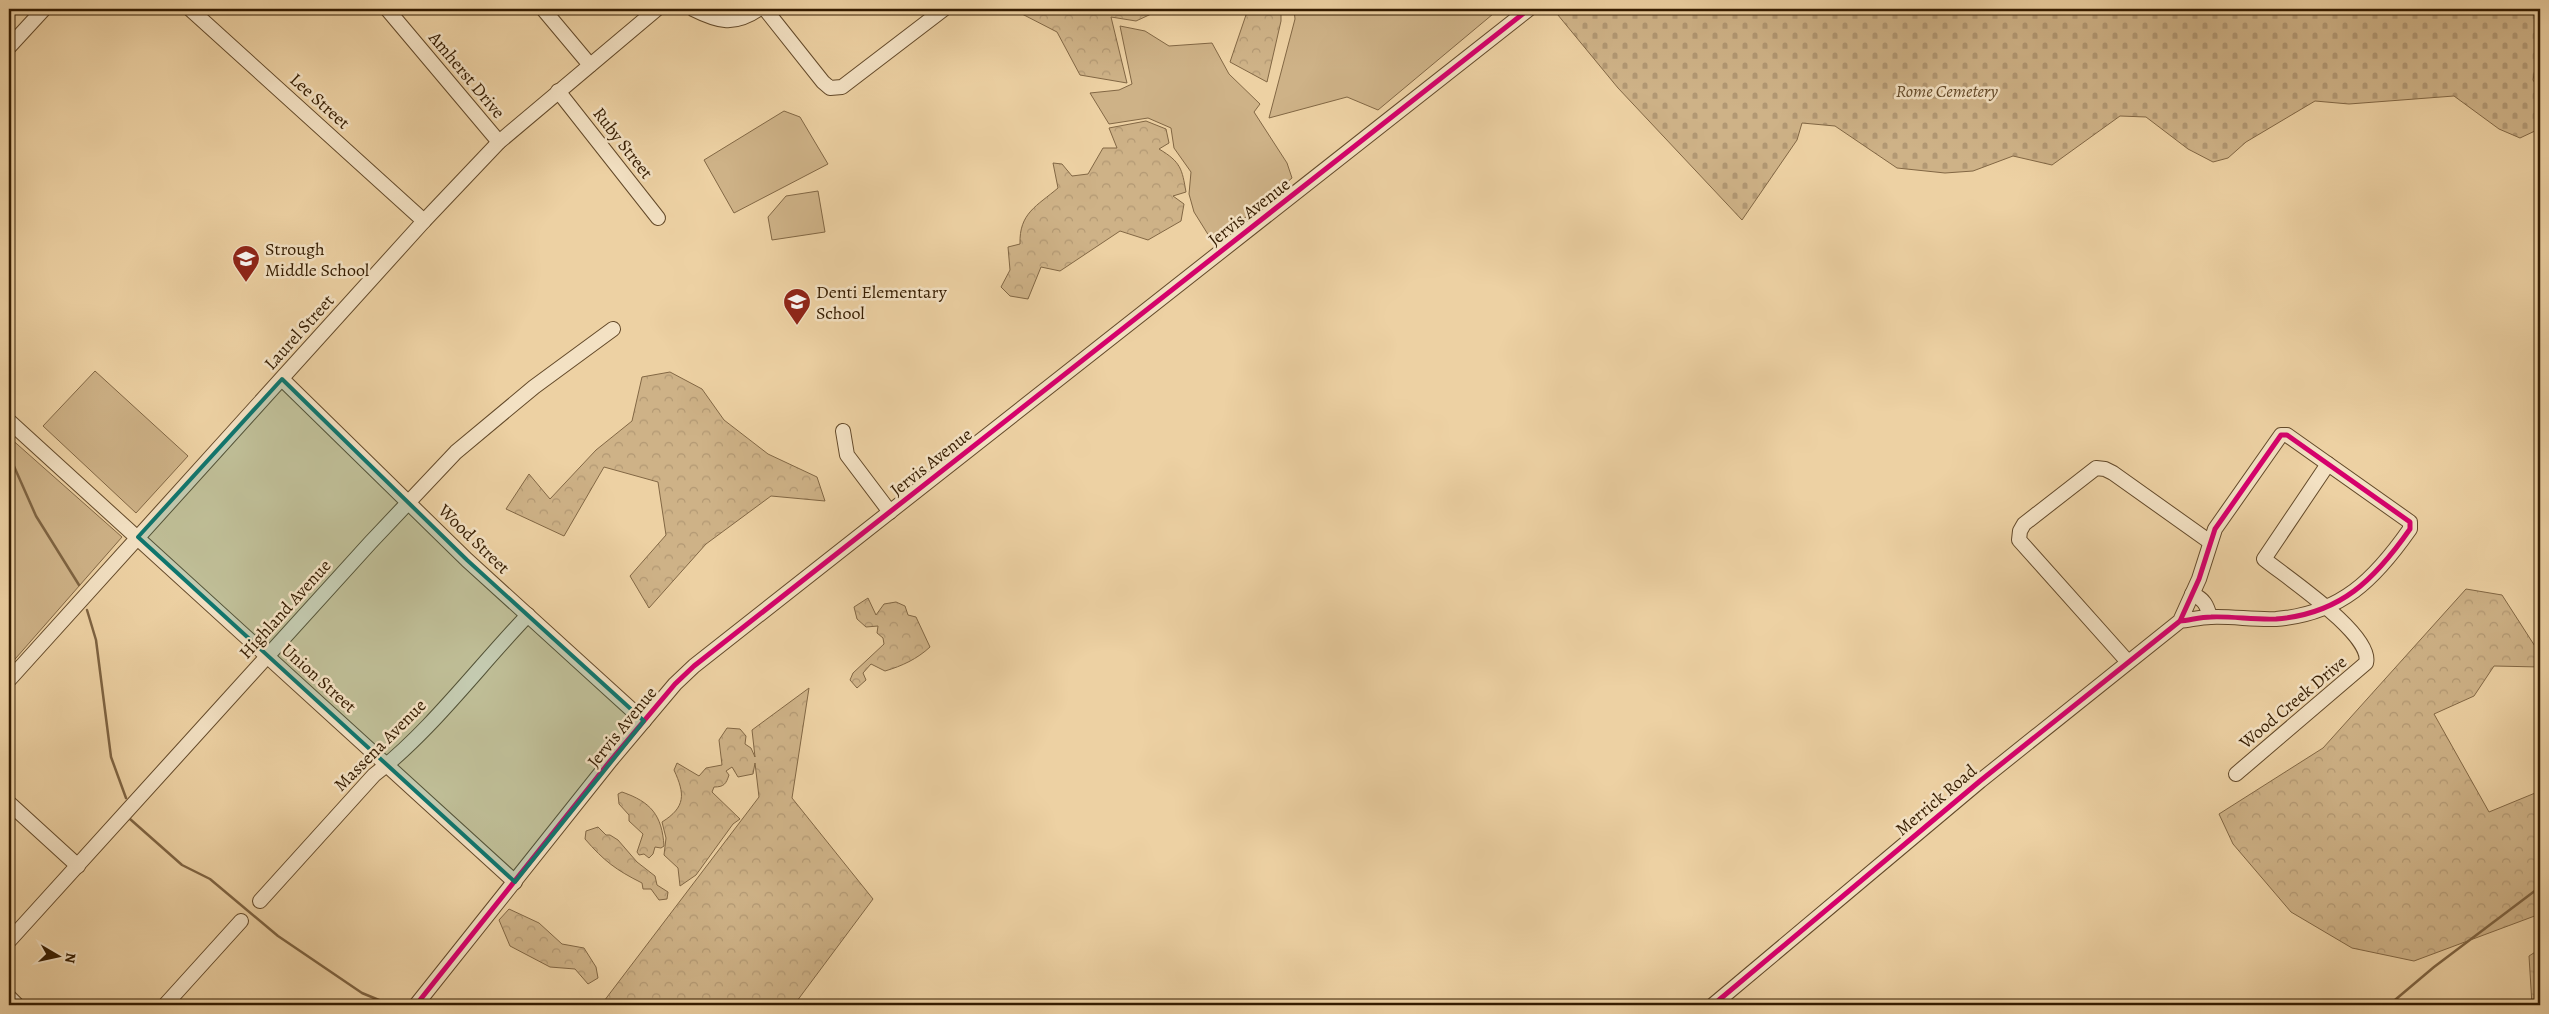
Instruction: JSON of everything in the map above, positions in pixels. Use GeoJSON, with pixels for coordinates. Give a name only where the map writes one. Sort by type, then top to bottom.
{"type":"FeatureCollection","features":[{"type":"Feature","properties":{"kind":"street"},"geometry":{"type":"LineString","coordinates":[[9,47],[44,9]]}},
{"type":"Feature","properties":{"kind":"street","name":"Lee Street"},"geometry":{"type":"LineString","coordinates":[[190,9],[424,221]]}},
{"type":"Feature","properties":{"kind":"street","name":"Amherst Drive"},"geometry":{"type":"LineString","coordinates":[[387,9],[499,142]]}},
{"type":"Feature","properties":{"kind":"street"},"geometry":{"type":"LineString","coordinates":[[544,9],[590,65]]}},
{"type":"Feature","properties":{"kind":"street","name":"Laurel Street"},"geometry":{"type":"LineString","coordinates":[[9,680],[424,221],[499,142],[658,9]]}},
{"type":"Feature","properties":{"kind":"street"},"geometry":{"type":"LineString","coordinates":[[693,9],[716,19],[732,21],[747,17],[759,9]]}},
{"type":"Feature","properties":{"kind":"street"},"geometry":{"type":"LineString","coordinates":[[765,9],[823,82],[830,88],[838,88],[857,78],[944,9]]}},
{"type":"Feature","properties":{"kind":"street","name":"Jervis Avenue"},"geometry":{"type":"LineString","coordinates":[[416,1005],[644,721],[675,684],[694,666],[1529,9]]}},
{"type":"Feature","properties":{"kind":"street","name":"Ruby Street"},"geometry":{"type":"LineString","coordinates":[[558,91],[658,218]]}},
{"type":"Feature","properties":{"kind":"street","name":"Highland Avenue"},"geometry":{"type":"LineString","coordinates":[[9,941],[267,656],[456,452],[534,388],[613,328]]}},
{"type":"Feature","properties":{"kind":"street","name":"Wood Street"},"geometry":{"type":"LineString","coordinates":[[282,379],[467,560],[644,721]]}},
{"type":"Feature","properties":{"kind":"street","name":"Union Street"},"geometry":{"type":"LineString","coordinates":[[9,421],[515,882]]}},
{"type":"Feature","properties":{"kind":"street"},"geometry":{"type":"LineString","coordinates":[[844,432],[847,455],[890,512]]}},
{"type":"Feature","properties":{"kind":"street"},"geometry":{"type":"LineString","coordinates":[[2281,435],[2288,435],[2410,522],[2410,529],[2376,574],[2353,592],[2326,607],[2304,615],[2275,619],[2210,617],[2180,621],[2192,594],[2215,529],[2281,435]]}},
{"type":"Feature","properties":{"kind":"street","name":"Wood Creek Drive"},"geometry":{"type":"LineString","coordinates":[[2236,774],[2366,664],[2368,656],[2366,650],[2326,607],[2264,559],[2328,464]]}},
{"type":"Feature","properties":{"kind":"street"},"geometry":{"type":"LineString","coordinates":[[2128,662],[2019,540],[2020,531],[2024,524],[2096,468],[2113,473],[2210,542]]}},
{"type":"Feature","properties":{"kind":"street"},"geometry":{"type":"LineString","coordinates":[[2192,594],[2202,598],[2207,605],[2210,617]]}},
{"type":"Feature","properties":{"kind":"street","name":"Massena Avenue"},"geometry":{"type":"LineString","coordinates":[[260,901],[374,775],[388,765],[528,615]]}},
{"type":"Feature","properties":{"kind":"street","name":"Merrick Road"},"geometry":{"type":"LineString","coordinates":[[1713,1005],[1980,781],[2180,621]]}},
{"type":"Feature","properties":{"kind":"street"},"geometry":{"type":"LineString","coordinates":[[9,803],[78,866]]}},
{"type":"Feature","properties":{"kind":"street"},"geometry":{"type":"LineString","coordinates":[[165,1005],[241,921]]}},
{"type":"Feature","properties":{"kind":"street"},"geometry":{"type":"LineString","coordinates":[[9,997],[18,1005]]}},
{"type":"Feature","properties":{"kind":"highlighted area"},"geometry":{"type":"Polygon","coordinates":[[[282,379],[467,560],[644,721],[515,882],[138,537],[282,379]]]}},
{"type":"Feature","properties":{"kind":"green space"},"geometry":{"type":"Polygon","coordinates":[[[1019,9],[1162,9],[1136,21],[1111,17],[1127,83],[1080,75],[1057,32],[1022,14],[1019,9]]]}},
{"type":"Feature","properties":{"kind":"green space"},"geometry":{"type":"Polygon","coordinates":[[[1248,9],[1281,9],[1281,21],[1267,82],[1230,62],[1248,9]]]}},
{"type":"Feature","properties":{"kind":"green space"},"geometry":{"type":"Polygon","coordinates":[[[1294,9],[1499,9],[1378,110],[1347,97],[1269,118],[1295,19],[1294,9]]]}},
{"type":"Feature","properties":{"kind":"green space","name":"Rome Cemetery"},"geometry":{"type":"Polygon","coordinates":[[[1553,9],[2540,9],[2540,40],[2533,80],[2540,91],[2540,125],[2537,130],[2520,138],[2499,129],[2454,96],[2349,104],[2315,101],[2246,142],[2228,158],[2213,162],[2188,149],[2146,117],[2120,116],[2052,165],[2013,156],[1973,171],[1945,173],[1897,168],[1835,126],[1802,123],[1797,140],[1742,220],[1618,88],[1553,9]]]}},
{"type":"Feature","properties":{"kind":"green space"},"geometry":{"type":"Polygon","coordinates":[[[1120,26],[1145,31],[1169,46],[1212,43],[1229,74],[1260,104],[1254,112],[1287,163],[1292,178],[1214,244],[1194,212],[1189,194],[1191,172],[1174,148],[1171,128],[1148,118],[1109,124],[1090,93],[1119,90],[1132,84],[1120,26]]]}},
{"type":"Feature","properties":{"kind":"green space"},"geometry":{"type":"Polygon","coordinates":[[[784,111],[800,117],[828,164],[734,213],[704,160],[784,111]]]}},
{"type":"Feature","properties":{"kind":"green space"},"geometry":{"type":"Polygon","coordinates":[[[1146,121],[1166,129],[1169,143],[1159,149],[1176,162],[1182,172],[1186,192],[1173,196],[1184,204],[1181,221],[1148,240],[1120,231],[1060,271],[1041,267],[1028,299],[1010,296],[1001,287],[1010,270],[1008,247],[1020,244],[1020,233],[1026,217],[1036,205],[1058,188],[1053,163],[1062,164],[1072,176],[1088,174],[1103,148],[1117,148],[1109,128],[1146,121]]]}},
{"type":"Feature","properties":{"kind":"green space"},"geometry":{"type":"Polygon","coordinates":[[[818,191],[825,232],[772,240],[768,217],[786,196],[818,191]]]}},
{"type":"Feature","properties":{"kind":"green space"},"geometry":{"type":"Polygon","coordinates":[[[95,371],[188,456],[136,513],[43,426],[95,371]]]}},
{"type":"Feature","properties":{"kind":"green space"},"geometry":{"type":"Polygon","coordinates":[[[670,372],[702,389],[724,420],[768,454],[817,477],[825,501],[771,496],[706,544],[649,608],[630,576],[666,535],[658,482],[604,467],[564,536],[506,509],[529,474],[550,499],[596,450],[632,421],[642,377],[670,372]]]}},
{"type":"Feature","properties":{"kind":"green space"},"geometry":{"type":"Polygon","coordinates":[[[9,437],[122,537],[9,666],[9,437]]]}},
{"type":"Feature","properties":{"kind":"green space"},"geometry":{"type":"Polygon","coordinates":[[[2466,589],[2502,595],[2540,654],[2540,667],[2494,666],[2474,696],[2434,714],[2489,812],[2540,791],[2540,914],[2414,961],[2352,948],[2291,912],[2233,844],[2219,814],[2323,748],[2466,589]]]}},
{"type":"Feature","properties":{"kind":"green space"},"geometry":{"type":"Polygon","coordinates":[[[868,598],[876,615],[884,604],[896,602],[905,606],[908,615],[916,617],[930,647],[909,662],[885,671],[871,664],[863,673],[866,680],[857,688],[850,680],[853,673],[884,644],[883,638],[877,633],[878,626],[866,627],[857,619],[854,607],[868,598]]]}},
{"type":"Feature","properties":{"kind":"green space"},"geometry":{"type":"Polygon","coordinates":[[[809,688],[792,798],[873,899],[794,1005],[601,1005],[759,797],[755,763],[753,774],[738,777],[732,767],[726,771],[729,775],[726,783],[722,786],[714,787],[712,792],[740,819],[733,824],[696,875],[680,886],[678,868],[664,855],[666,838],[662,822],[676,811],[681,799],[680,786],[674,770],[677,763],[699,776],[706,768],[722,765],[719,740],[727,728],[740,729],[746,736],[745,744],[751,748],[755,757],[752,730],[809,688]]]}},
{"type":"Feature","properties":{"kind":"green space"},"geometry":{"type":"Polygon","coordinates":[[[622,792],[648,805],[661,826],[664,846],[661,848],[655,847],[653,854],[649,858],[644,854],[639,855],[637,852],[643,834],[629,821],[629,815],[619,804],[618,794],[622,792]]]}},
{"type":"Feature","properties":{"kind":"green space"},"geometry":{"type":"Polygon","coordinates":[[[598,827],[606,835],[610,835],[618,840],[637,862],[655,876],[657,885],[668,892],[667,899],[659,900],[651,889],[643,889],[642,883],[611,864],[592,847],[585,839],[586,831],[598,827]]]}},
{"type":"Feature","properties":{"kind":"green space"},"geometry":{"type":"Polygon","coordinates":[[[509,909],[539,923],[562,944],[584,948],[596,967],[598,978],[588,984],[575,969],[550,967],[510,946],[499,920],[509,909]]]}},
{"type":"Feature","properties":{"kind":"green space"},"geometry":{"type":"Polygon","coordinates":[[[2540,949],[2540,1005],[2532,1005],[2529,956],[2540,949]]]}},
{"type":"Feature","properties":{"kind":"waterway"},"geometry":{"type":"LineString","coordinates":[[9,455],[36,516],[79,585]]}},
{"type":"Feature","properties":{"kind":"waterway"},"geometry":{"type":"LineString","coordinates":[[87,610],[96,640],[111,757],[126,798]]}},
{"type":"Feature","properties":{"kind":"waterway"},"geometry":{"type":"LineString","coordinates":[[130,819],[182,865],[210,879],[278,936],[362,993],[391,1005]]}},
{"type":"Feature","properties":{"kind":"waterway"},"geometry":{"type":"LineString","coordinates":[[2389,1005],[2434,967],[2540,887]]}},
{"type":"Feature","properties":{"kind":"cycle path"},"geometry":{"type":"LineString","coordinates":[[416,1005],[611,760],[675,684],[694,666],[1529,9]]}},
{"type":"Feature","properties":{"kind":"cycle path"},"geometry":{"type":"LineString","coordinates":[[1713,1005],[1980,781],[2180,621],[2199,579],[2215,529],[2281,435],[2287,435],[2410,522],[2410,529],[2383,563],[2369,578],[2338,602],[2299,616],[2276,619],[2203,617],[2180,621]]}},
{"type":"Feature","properties":{"kind":"place","name":"Strough Middle School"},"geometry":{"type":"Point","coordinates":[246,283]}},
{"type":"Feature","properties":{"kind":"place","name":"Denti Elementary School"},"geometry":{"type":"Point","coordinates":[797,326]}}]}
